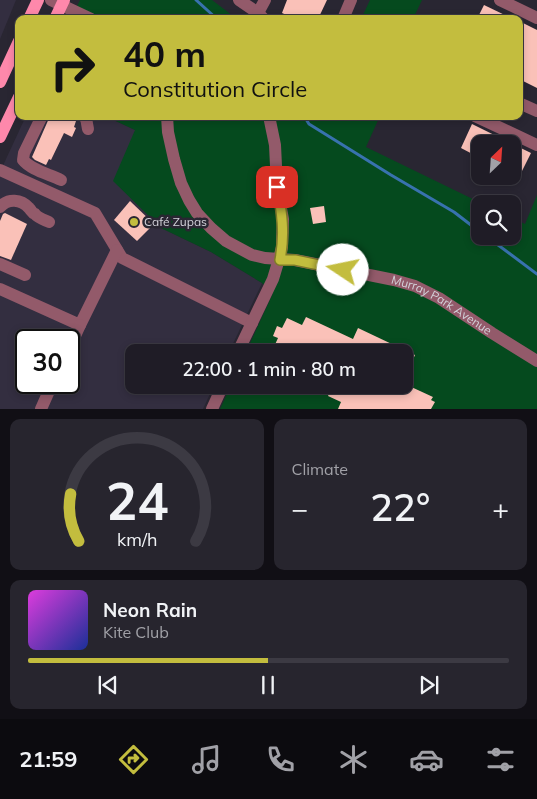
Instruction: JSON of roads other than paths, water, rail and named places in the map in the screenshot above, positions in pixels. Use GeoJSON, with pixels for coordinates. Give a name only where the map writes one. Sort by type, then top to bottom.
{"type":"FeatureCollection","features":[{"type":"Feature","properties":{"kind":"main road"},"geometry":{"type":"LineString","coordinates":[[31,15],[38,0]]}},
{"type":"Feature","properties":{"kind":"main road"},"geometry":{"type":"LineString","coordinates":[[56,15],[59,2]]}},
{"type":"Feature","properties":{"kind":"main road"},"geometry":{"type":"LineString","coordinates":[[0,82],[15,50]]}},
{"type":"Feature","properties":{"kind":"main road"},"geometry":{"type":"LineString","coordinates":[[0,137],[15,105]]}},
{"type":"Feature","properties":{"kind":"street"},"geometry":{"type":"LineString","coordinates":[[239,0],[260,15]]}},
{"type":"Feature","properties":{"kind":"street"},"geometry":{"type":"LineString","coordinates":[[261,15],[265,0]]}},
{"type":"Feature","properties":{"kind":"street"},"geometry":{"type":"LineString","coordinates":[[344,15],[351,0]]}},
{"type":"Feature","properties":{"kind":"street"},"geometry":{"type":"LineString","coordinates":[[500,0],[537,18]]}},
{"type":"Feature","properties":{"kind":"street"},"geometry":{"type":"LineString","coordinates":[[59,2],[83,15]]}},
{"type":"Feature","properties":{"kind":"street"},"geometry":{"type":"LineString","coordinates":[[523,105],[537,111]]}},
{"type":"Feature","properties":{"kind":"street"},"geometry":{"type":"LineString","coordinates":[[40,120],[23,160],[34,168],[61,180]]}},
{"type":"Feature","properties":{"kind":"street"},"geometry":{"type":"LineString","coordinates":[[86,120],[88,129]]}},
{"type":"Feature","properties":{"kind":"street","name":"Murray Park Avenue"},"geometry":{"type":"LineString","coordinates":[[167,120],[174,159],[181,183],[189,200],[197,213],[226,241],[252,255],[280,260],[295,260],[415,286],[439,298],[537,361]]}},
{"type":"Feature","properties":{"kind":"street"},"geometry":{"type":"LineString","coordinates":[[242,344],[273,279],[280,260],[282,247],[283,220],[277,187],[275,145],[270,120]]}},
{"type":"Feature","properties":{"kind":"street"},"geometry":{"type":"LineString","coordinates":[[484,120],[537,145]]}},
{"type":"Feature","properties":{"kind":"street"},"geometry":{"type":"LineString","coordinates":[[0,170],[95,214],[122,258],[252,323]]}},
{"type":"Feature","properties":{"kind":"street"},"geometry":{"type":"LineString","coordinates":[[0,207],[9,201],[15,200],[23,203],[35,215]]}},
{"type":"Feature","properties":{"kind":"street"},"geometry":{"type":"LineString","coordinates":[[0,212],[11,208],[35,215],[49,222]]}},
{"type":"Feature","properties":{"kind":"street"},"geometry":{"type":"LineString","coordinates":[[78,329],[117,250]]}},
{"type":"Feature","properties":{"kind":"street"},"geometry":{"type":"LineString","coordinates":[[0,264],[25,275]]}},
{"type":"Feature","properties":{"kind":"street"},"geometry":{"type":"LineString","coordinates":[[0,289],[80,325]]}},
{"type":"Feature","properties":{"kind":"street"},"geometry":{"type":"LineString","coordinates":[[41,409],[48,394]]}},
{"type":"Feature","properties":{"kind":"street"},"geometry":{"type":"LineString","coordinates":[[212,409],[219,394]]}},
{"type":"Feature","properties":{"kind":"waterway"},"geometry":{"type":"LineString","coordinates":[[196,0],[213,15]]}},
{"type":"Feature","properties":{"kind":"waterway"},"geometry":{"type":"LineString","coordinates":[[306,120],[309,124],[454,212],[471,225]]}},
{"type":"Feature","properties":{"kind":"waterway"},"geometry":{"type":"LineString","coordinates":[[498,245],[537,274]]}},
{"type":"Feature","properties":{"kind":"place","name":"Café Zupas"},"geometry":{"type":"Point","coordinates":[134,222]}}]}
